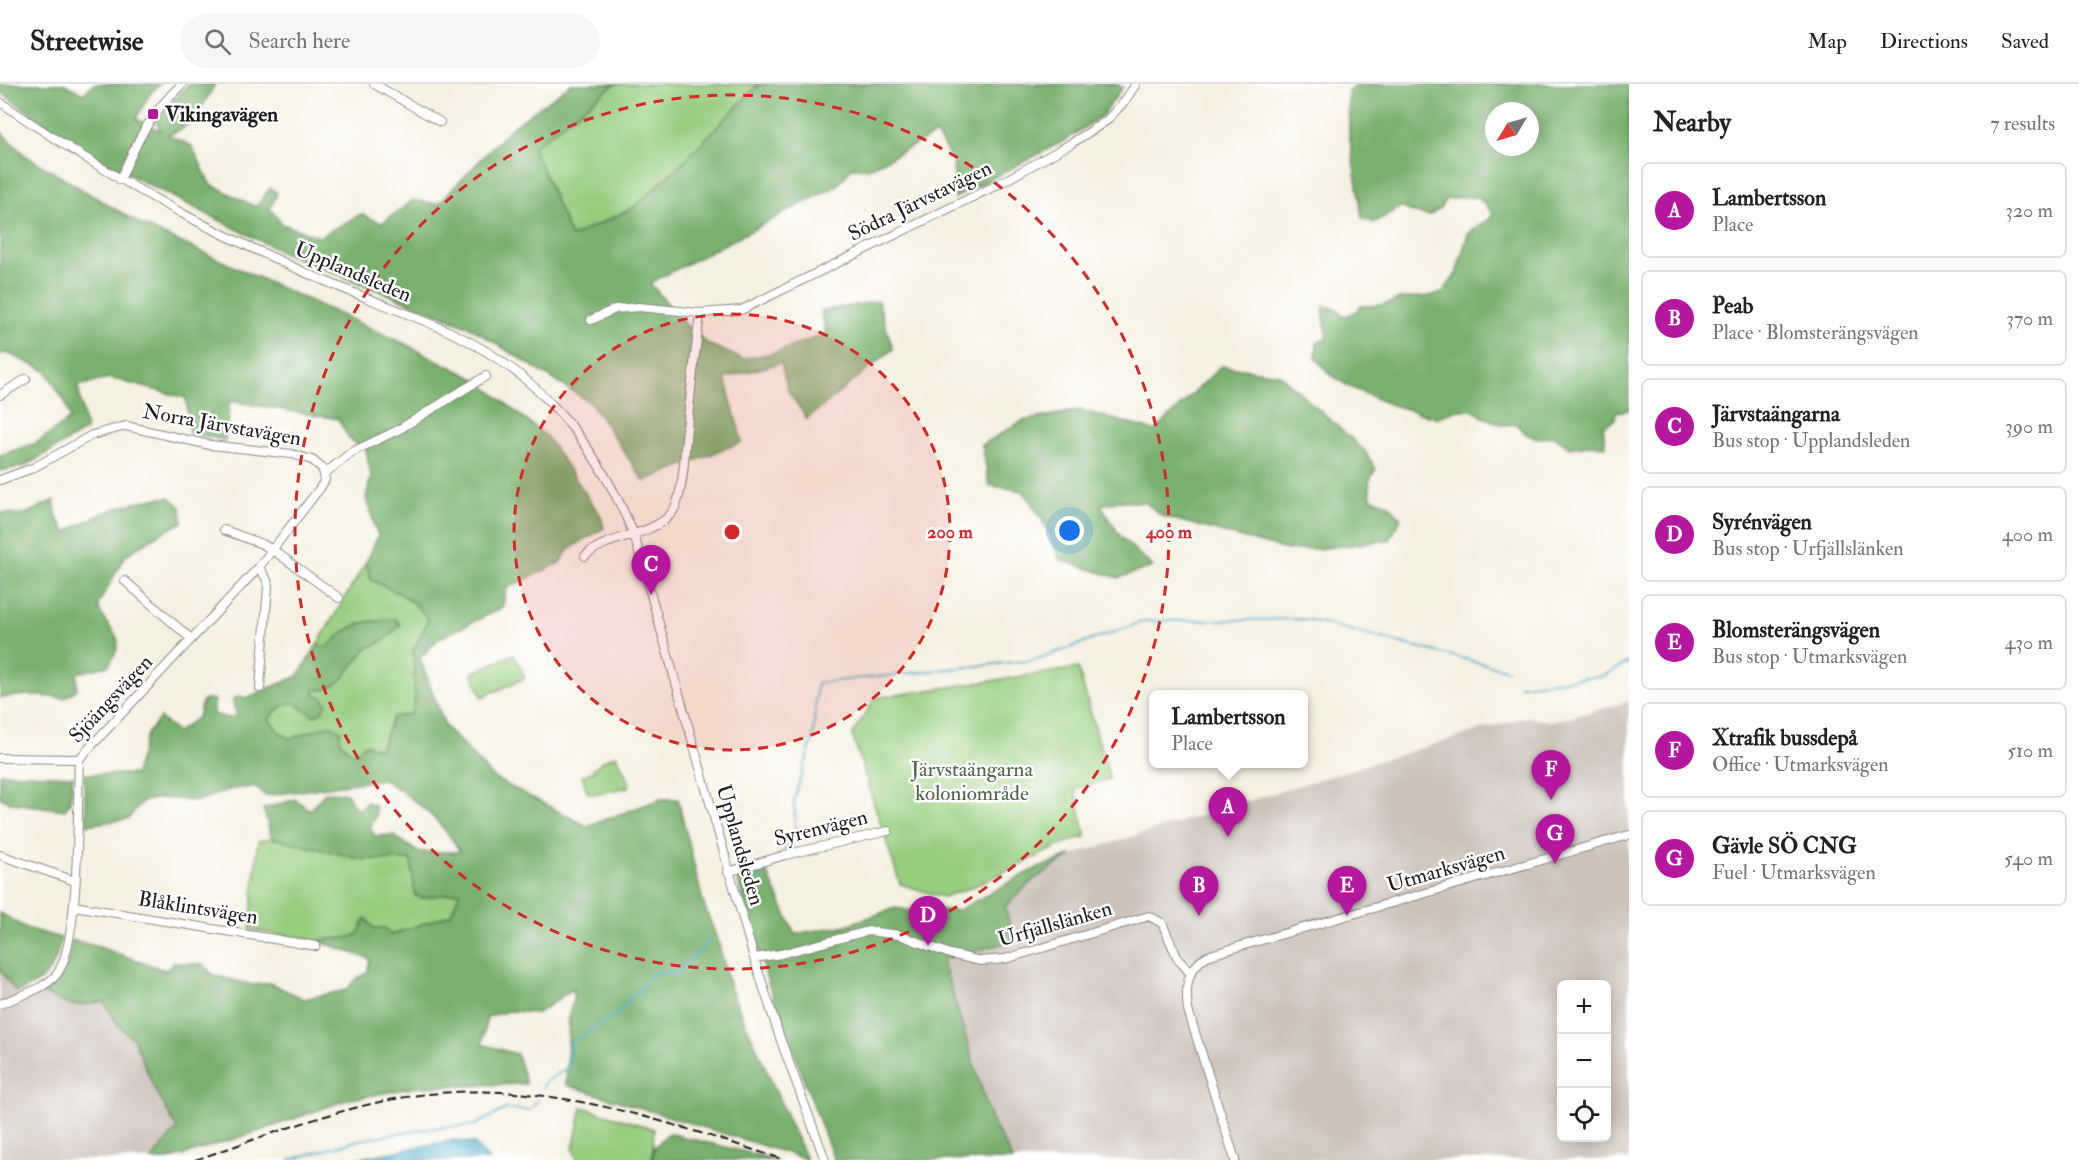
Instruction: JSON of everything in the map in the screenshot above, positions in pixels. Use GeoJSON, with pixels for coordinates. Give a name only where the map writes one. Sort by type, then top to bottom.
{"type":"FeatureCollection","features":[{"type":"Feature","properties":{"kind":"street"},"geometry":{"type":"LineString","coordinates":[[120,180],[147,122],[160,105],[182,84]]}},
{"type":"Feature","properties":{"kind":"street"},"geometry":{"type":"LineString","coordinates":[[374,84],[440,122]]}},
{"type":"Feature","properties":{"kind":"street","name":"Södra Järvstavägen"},"geometry":{"type":"LineString","coordinates":[[591,320],[615,309],[639,307],[700,313],[741,310],[999,184],[1088,134],[1106,121],[1124,102],[1136,84]]}},
{"type":"Feature","properties":{"kind":"street","name":"Upplandsleden"},"geometry":{"type":"LineString","coordinates":[[0,102],[120,180],[191,218],[304,272],[450,332],[501,361],[537,389],[576,430],[609,481],[634,535],[754,958],[780,1038],[825,1160]]}},
{"type":"Feature","properties":{"kind":"street"},"geometry":{"type":"LineString","coordinates":[[585,556],[605,543],[634,535],[668,517],[678,500],[700,313]]}},
{"type":"Feature","properties":{"kind":"street"},"geometry":{"type":"LineString","coordinates":[[324,474],[352,452],[398,430],[486,376]]}},
{"type":"Feature","properties":{"kind":"street"},"geometry":{"type":"LineString","coordinates":[[0,395],[26,379]]}},
{"type":"Feature","properties":{"kind":"street","name":"Norra Järvstavägen"},"geometry":{"type":"LineString","coordinates":[[0,480],[33,468],[92,435],[126,426],[210,445],[292,454],[312,460],[322,468],[324,474]]}},
{"type":"Feature","properties":{"kind":"street","name":"Sjöängsvägen"},"geometry":{"type":"LineString","coordinates":[[0,1004],[39,988],[57,973],[64,959],[74,906],[79,759],[259,567],[320,488],[325,480],[324,474]]}},
{"type":"Feature","properties":{"kind":"street"},"geometry":{"type":"LineString","coordinates":[[224,530],[273,550],[339,598]]}},
{"type":"Feature","properties":{"kind":"street"},"geometry":{"type":"LineString","coordinates":[[259,567],[267,579],[268,586],[260,688]]}},
{"type":"Feature","properties":{"kind":"street"},"geometry":{"type":"LineString","coordinates":[[125,581],[191,639]]}},
{"type":"Feature","properties":{"kind":"street"},"geometry":{"type":"LineString","coordinates":[[0,758],[79,759]]}},
{"type":"Feature","properties":{"kind":"street","name":"Syrenvägen"},"geometry":{"type":"LineString","coordinates":[[728,872],[785,855],[888,831]]}},
{"type":"Feature","properties":{"kind":"street","name":"Utmarksvägen"},"geometry":{"type":"LineString","coordinates":[[1190,973],[1200,961],[1217,953],[1629,835]]}},
{"type":"Feature","properties":{"kind":"street"},"geometry":{"type":"LineString","coordinates":[[0,855],[75,881]]}},
{"type":"Feature","properties":{"kind":"street","name":"Blåklintsvägen"},"geometry":{"type":"LineString","coordinates":[[74,906],[316,946]]}},
{"type":"Feature","properties":{"kind":"street","name":"Urfjällslänken"},"geometry":{"type":"LineString","coordinates":[[754,958],[781,954],[868,931],[900,935],[950,954],[981,961],[997,960],[1149,916],[1157,919],[1167,931],[1178,959],[1190,973]]}},
{"type":"Feature","properties":{"kind":"street"},"geometry":{"type":"LineString","coordinates":[[1190,973],[1186,991],[1188,1010],[1235,1160]]}},
{"type":"Feature","properties":{"kind":"shaded area"},"geometry":{"type":"Polygon","coordinates":[[[1629,701],[1629,1160],[1013,1160],[991,1120],[942,959],[1013,941],[1005,907],[1033,880],[1072,855],[1490,727],[1527,717],[1550,721],[1629,701]]]}},
{"type":"Feature","properties":{"kind":"shaded area"},"geometry":{"type":"Polygon","coordinates":[[[0,970],[16,992],[41,992],[63,1004],[84,1006],[103,1001],[119,1026],[134,1040],[153,1086],[177,1129],[151,1160],[0,1160],[0,970]]]}},
{"type":"Feature","properties":{"kind":"green space"},"geometry":{"type":"Polygon","coordinates":[[[0,84],[65,84],[83,94],[94,84],[160,84],[150,94],[136,119],[161,131],[156,121],[188,84],[215,84],[196,118],[182,129],[168,135],[192,146],[210,184],[256,207],[270,188],[277,193],[270,209],[282,224],[319,237],[361,214],[382,223],[413,200],[438,204],[510,129],[571,84],[615,84],[533,147],[571,237],[633,208],[681,164],[759,84],[1115,84],[1123,87],[1102,116],[1067,139],[955,198],[953,161],[936,134],[868,169],[852,168],[837,186],[650,283],[685,324],[708,344],[743,359],[777,352],[826,334],[821,311],[878,301],[893,349],[807,419],[788,391],[781,363],[725,378],[742,442],[644,481],[591,403],[470,327],[282,252],[104,162],[0,91],[0,84]]]}},
{"type":"Feature","properties":{"kind":"green space"},"geometry":{"type":"Polygon","coordinates":[[[615,84],[759,84],[681,164],[633,208],[571,237],[533,147],[615,84]]]}},
{"type":"Feature","properties":{"kind":"green space"},"geometry":{"type":"Polygon","coordinates":[[[1356,84],[1629,84],[1629,410],[1616,412],[1615,419],[1603,427],[1606,446],[1587,445],[1569,448],[1555,436],[1544,438],[1529,436],[1517,424],[1503,425],[1473,410],[1457,410],[1437,418],[1389,404],[1350,387],[1328,373],[1316,358],[1317,343],[1327,338],[1324,305],[1339,310],[1343,317],[1357,311],[1361,306],[1383,305],[1399,299],[1443,292],[1456,274],[1468,233],[1493,216],[1479,199],[1468,197],[1446,199],[1440,209],[1429,216],[1400,207],[1374,223],[1362,218],[1349,134],[1348,91],[1356,84]]]}},
{"type":"Feature","properties":{"kind":"green space"},"geometry":{"type":"Polygon","coordinates":[[[0,131],[26,156],[140,224],[401,342],[477,380],[547,437],[601,516],[604,528],[569,549],[560,563],[507,588],[502,608],[438,639],[420,658],[445,726],[494,778],[587,826],[661,799],[678,799],[703,902],[719,944],[730,988],[806,1159],[566,1085],[569,1014],[573,1001],[573,989],[538,1013],[509,1011],[487,1017],[482,1044],[517,1054],[526,1084],[417,1087],[346,1100],[263,1130],[168,1160],[151,1160],[177,1129],[153,1086],[134,1040],[119,1026],[103,1001],[71,1005],[41,992],[61,977],[67,964],[72,940],[165,970],[174,963],[203,964],[213,975],[253,985],[270,983],[304,999],[346,990],[356,979],[367,973],[370,959],[317,941],[357,935],[366,918],[373,928],[385,928],[391,935],[451,914],[460,892],[422,898],[415,895],[411,860],[361,859],[272,838],[263,809],[295,799],[310,810],[326,792],[347,793],[355,808],[360,809],[367,802],[375,806],[376,815],[370,828],[375,836],[393,835],[418,852],[460,852],[436,820],[416,802],[383,779],[265,796],[256,787],[231,789],[198,801],[161,798],[143,801],[128,819],[87,825],[83,774],[135,774],[147,734],[160,718],[177,732],[198,717],[202,702],[207,699],[215,700],[213,714],[228,718],[237,716],[232,700],[239,696],[246,698],[298,676],[317,645],[327,647],[344,633],[362,623],[396,619],[400,625],[388,637],[366,649],[340,682],[325,690],[314,690],[314,694],[322,697],[327,704],[322,712],[314,716],[295,703],[280,708],[269,719],[279,732],[290,739],[330,725],[341,731],[340,741],[348,750],[355,753],[365,744],[380,749],[393,717],[411,714],[415,700],[413,651],[428,620],[410,600],[371,580],[366,562],[378,536],[366,498],[371,476],[366,450],[349,439],[338,419],[230,401],[225,440],[189,433],[186,398],[109,378],[78,386],[86,430],[25,466],[0,471],[0,455],[36,443],[70,419],[65,402],[46,371],[7,353],[0,354],[0,131]]]}},
{"type":"Feature","properties":{"kind":"green space"},"geometry":{"type":"Polygon","coordinates":[[[1221,366],[1279,374],[1364,450],[1376,469],[1369,481],[1371,498],[1388,504],[1401,518],[1390,540],[1318,549],[1287,550],[1162,516],[1146,503],[1120,501],[1101,505],[1120,536],[1153,567],[1118,578],[1060,560],[1042,519],[1023,491],[989,485],[982,445],[1022,421],[1081,410],[1155,431],[1221,366]]]}},
{"type":"Feature","properties":{"kind":"green space"},"geometry":{"type":"Polygon","coordinates":[[[170,497],[181,507],[182,522],[126,555],[98,605],[117,639],[118,646],[115,655],[108,666],[77,673],[77,689],[65,698],[26,695],[0,698],[0,513],[25,514],[54,500],[57,518],[66,532],[116,508],[170,497]]]}},
{"type":"Feature","properties":{"kind":"green space"},"geometry":{"type":"Polygon","coordinates":[[[366,562],[371,580],[410,600],[428,620],[413,651],[415,700],[411,714],[393,717],[380,749],[360,748],[355,754],[344,745],[330,725],[290,739],[279,732],[269,719],[274,713],[284,706],[295,703],[303,710],[314,694],[314,690],[356,662],[366,649],[388,637],[400,625],[396,619],[369,621],[355,625],[327,648],[317,645],[366,562]]]}},
{"type":"Feature","properties":{"kind":"green space"},"geometry":{"type":"Polygon","coordinates":[[[514,654],[525,678],[482,697],[472,673],[514,654]]]}},
{"type":"Feature","properties":{"kind":"green space","name":"Järvstaängarna koloniområde"},"geometry":{"type":"Polygon","coordinates":[[[1078,668],[1110,779],[1075,789],[1086,837],[1070,841],[970,888],[943,897],[900,884],[852,735],[875,698],[1078,668]]]}},
{"type":"Feature","properties":{"kind":"green space"},"geometry":{"type":"Polygon","coordinates":[[[616,755],[630,783],[628,787],[594,794],[588,793],[582,776],[594,771],[593,768],[600,762],[616,755]]]}},
{"type":"Feature","properties":{"kind":"green space"},"geometry":{"type":"Polygon","coordinates":[[[0,773],[73,776],[70,802],[65,810],[12,803],[0,798],[0,773]]]}},
{"type":"Feature","properties":{"kind":"green space"},"geometry":{"type":"Polygon","coordinates":[[[272,838],[361,859],[411,860],[415,896],[422,898],[460,891],[451,914],[391,935],[357,935],[317,941],[250,930],[258,841],[272,838]]]}},
{"type":"Feature","properties":{"kind":"green space"},"geometry":{"type":"Polygon","coordinates":[[[1072,855],[1033,880],[1005,907],[1014,941],[942,959],[991,1120],[1013,1160],[834,1160],[767,980],[737,878],[766,870],[795,934],[847,925],[895,908],[913,911],[959,910],[1031,871],[1072,855]]]}},
{"type":"Feature","properties":{"kind":"green space"},"geometry":{"type":"Polygon","coordinates":[[[0,913],[26,928],[61,938],[53,966],[43,979],[16,992],[0,970],[0,913]]]}},
{"type":"Feature","properties":{"kind":"green space"},"geometry":{"type":"Polygon","coordinates":[[[582,1107],[654,1129],[652,1160],[577,1160],[573,1149],[582,1107]]]}},
{"type":"Feature","properties":{"kind":"green space"},"geometry":{"type":"Polygon","coordinates":[[[668,1133],[778,1160],[653,1160],[654,1148],[668,1133]]]}},
{"type":"Feature","properties":{"kind":"water"},"geometry":{"type":"Polygon","coordinates":[[[453,1140],[474,1143],[489,1160],[351,1160],[453,1140]]]}},
{"type":"Feature","properties":{"kind":"waterway"},"geometry":{"type":"LineString","coordinates":[[781,854],[796,838],[794,800],[813,738],[817,683],[1035,660],[1145,621],[1306,619],[1508,670]]}},
{"type":"Feature","properties":{"kind":"waterway"},"geometry":{"type":"LineString","coordinates":[[1520,685],[1603,676],[1629,662]]}},
{"type":"Feature","properties":{"kind":"waterway"},"geometry":{"type":"LineString","coordinates":[[746,901],[762,874],[775,860]]}},
{"type":"Feature","properties":{"kind":"waterway"},"geometry":{"type":"LineString","coordinates":[[543,1088],[544,1083],[568,1067],[571,1042],[617,1014],[653,973],[676,973],[710,940]]}},
{"type":"Feature","properties":{"kind":"waterway"},"geometry":{"type":"LineString","coordinates":[[290,1160],[359,1140],[425,1129],[475,1125],[506,1109],[530,1110],[539,1098]]}},
{"type":"Feature","properties":{"kind":"railway"},"geometry":{"type":"LineString","coordinates":[[195,1160],[302,1123],[357,1107],[413,1096],[461,1092],[509,1092],[602,1106],[694,1131],[785,1160]]}},
{"type":"Feature","properties":{"kind":"place","name":"Vikingavägen"},"geometry":{"type":"Point","coordinates":[153,114]}},
{"type":"Feature","properties":{"kind":"place","name":"Järvstaängarna"},"geometry":{"type":"Point","coordinates":[651,595]}},
{"type":"Feature","properties":{"kind":"place","name":"Xtrafik bussdepå"},"geometry":{"type":"Point","coordinates":[1551,800]}},
{"type":"Feature","properties":{"kind":"place","name":"Lambertsson"},"geometry":{"type":"Point","coordinates":[1228,837]}},
{"type":"Feature","properties":{"kind":"place","name":"Gävle SÖ CNG"},"geometry":{"type":"Point","coordinates":[1555,864]}},
{"type":"Feature","properties":{"kind":"place","name":"Peab"},"geometry":{"type":"Point","coordinates":[1199,916]}},
{"type":"Feature","properties":{"kind":"place","name":"Blomsterängsvägen"},"geometry":{"type":"Point","coordinates":[1347,916]}},
{"type":"Feature","properties":{"kind":"place","name":"Syrénvägen"},"geometry":{"type":"Point","coordinates":[928,946]}}]}
